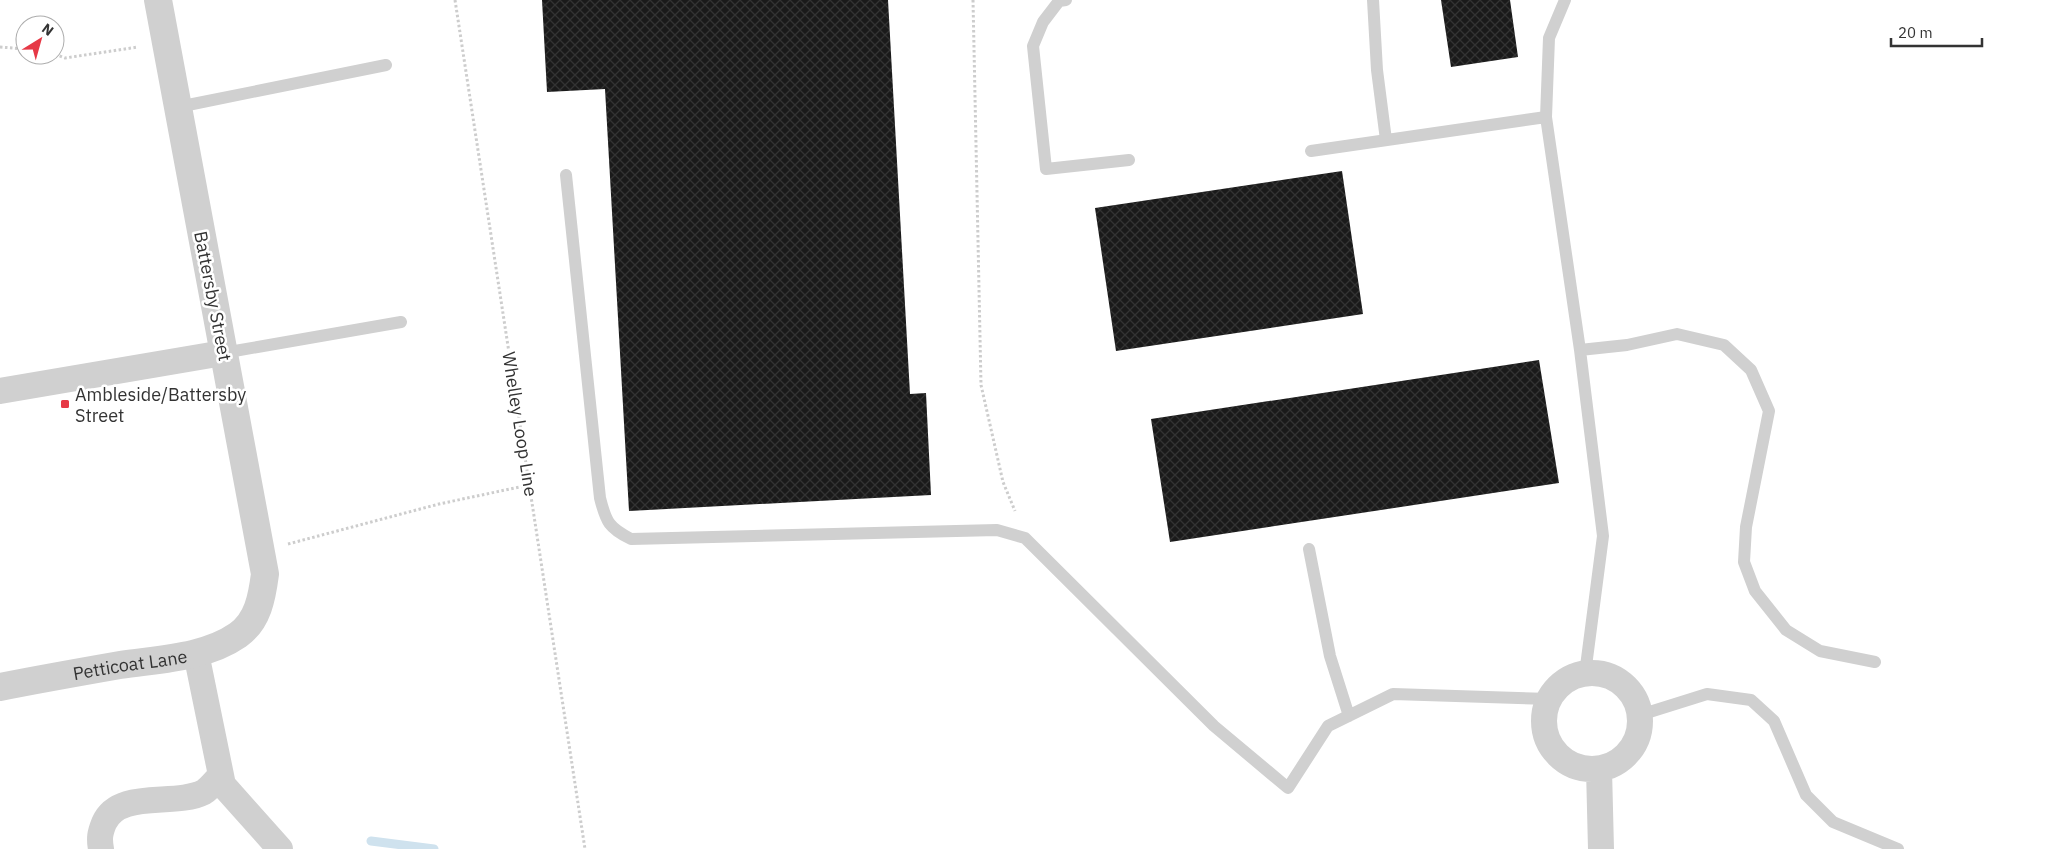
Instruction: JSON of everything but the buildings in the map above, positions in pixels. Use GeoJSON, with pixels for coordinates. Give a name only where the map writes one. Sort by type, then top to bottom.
{"type":"FeatureCollection","features":[{"type":"Feature","properties":{"kind":"street","name":"Battersby Street"},"geometry":{"type":"LineString","coordinates":[[158,0],[264,574],[262,598],[251,620]]}},
{"type":"Feature","properties":{"kind":"street"},"geometry":{"type":"LineString","coordinates":[[0,391],[223,353]]}},
{"type":"Feature","properties":{"kind":"street","name":"Petticoat Lane"},"geometry":{"type":"LineString","coordinates":[[0,687],[48,677],[196,653],[224,643],[239,634],[251,620]]}},
{"type":"Feature","properties":{"kind":"street"},"geometry":{"type":"LineString","coordinates":[[196,653],[223,785],[280,849]]}},
{"type":"Feature","properties":{"kind":"street"},"geometry":{"type":"LineString","coordinates":[[1585,674],[1601,674],[1615,679],[1627,688],[1635,700],[1640,715],[1640,730],[1634,744],[1626,756],[1613,765],[1599,769],[1584,769],[1570,764],[1558,755],[1549,742],[1545,728],[1545,713],[1550,699],[1559,687],[1571,678],[1585,674]]}},
{"type":"Feature","properties":{"kind":"street"},"geometry":{"type":"LineString","coordinates":[[1599,769],[1600,849]]}},
{"type":"Feature","properties":{"kind":"street"},"geometry":{"type":"LineString","coordinates":[[101,849],[99,836],[109,813],[125,803],[171,799],[204,792],[221,775]]}},
{"type":"Feature","properties":{"kind":"lane"},"geometry":{"type":"LineString","coordinates":[[1066,0],[1059,1],[1044,22],[1033,46],[1046,169],[1129,160]]}},
{"type":"Feature","properties":{"kind":"lane"},"geometry":{"type":"LineString","coordinates":[[1373,0],[1377,70],[1386,140]]}},
{"type":"Feature","properties":{"kind":"lane"},"geometry":{"type":"LineString","coordinates":[[1565,0],[1548,38],[1546,117],[1580,350],[1604,536],[1585,674]]}},
{"type":"Feature","properties":{"kind":"lane"},"geometry":{"type":"LineString","coordinates":[[178,107],[386,64]]}},
{"type":"Feature","properties":{"kind":"lane"},"geometry":{"type":"LineString","coordinates":[[1311,151],[1546,117]]}},
{"type":"Feature","properties":{"kind":"lane"},"geometry":{"type":"LineString","coordinates":[[566,175],[600,498],[605,517],[616,531],[631,539],[997,530],[1025,538],[1214,726],[1288,788],[1328,726],[1393,694],[1550,699]]}},
{"type":"Feature","properties":{"kind":"lane"},"geometry":{"type":"LineString","coordinates":[[223,353],[401,322]]}},
{"type":"Feature","properties":{"kind":"lane"},"geometry":{"type":"LineString","coordinates":[[1580,350],[1627,345],[1677,334],[1724,344],[1750,370],[1769,411],[1746,527],[1744,562],[1755,591],[1786,630],[1820,651],[1875,662]]}},
{"type":"Feature","properties":{"kind":"lane"},"geometry":{"type":"LineString","coordinates":[[1309,549],[1330,656],[1349,716]]}},
{"type":"Feature","properties":{"kind":"lane"},"geometry":{"type":"LineString","coordinates":[[1640,715],[1707,694],[1751,700],[1774,721],[1806,795],[1833,822],[1898,849]]}},
{"type":"Feature","properties":{"kind":"path","name":"Whelley Loop Line"},"geometry":{"type":"LineString","coordinates":[[455,0],[585,849]]}},
{"type":"Feature","properties":{"kind":"path"},"geometry":{"type":"LineString","coordinates":[[973,0],[981,385],[1003,482],[1025,538]]}},
{"type":"Feature","properties":{"kind":"path"},"geometry":{"type":"LineString","coordinates":[[65,58],[166,43]]}},
{"type":"Feature","properties":{"kind":"path"},"geometry":{"type":"LineString","coordinates":[[0,48],[15,49]]}},
{"type":"Feature","properties":{"kind":"path"},"geometry":{"type":"LineString","coordinates":[[260,552],[439,504],[529,485]]}},
{"type":"Feature","properties":{"kind":"waterway"},"geometry":{"type":"LineString","coordinates":[[371,841],[434,849]]}},
{"type":"Feature","properties":{"kind":"place","name":"Ambleside/Battersby Street"},"geometry":{"type":"Point","coordinates":[65,404]}}]}
